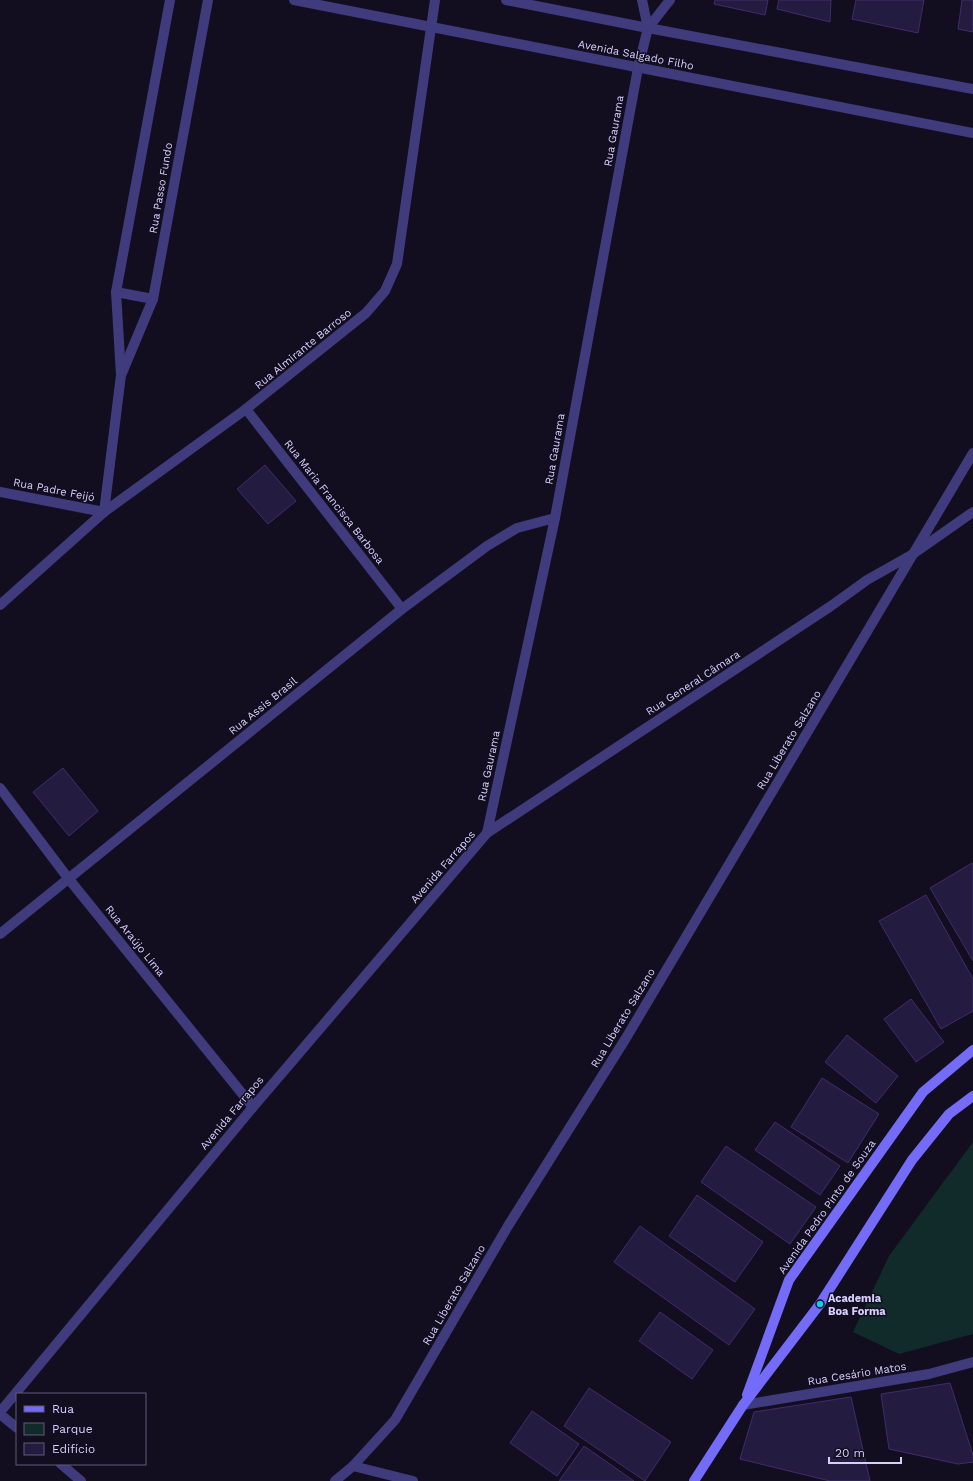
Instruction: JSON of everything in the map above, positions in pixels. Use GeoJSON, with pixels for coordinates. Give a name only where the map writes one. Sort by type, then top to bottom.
{"type":"FeatureCollection","features":[{"type":"Feature","properties":{"kind":"main road","name":"Avenida Pedro Pinto de Souza"},"geometry":{"type":"LineString","coordinates":[[743,1405],[789,1280],[922,1092],[973,1050]]}},
{"type":"Feature","properties":{"kind":"main road","name":"Avenida Pedro Pinto de Souza"},"geometry":{"type":"LineString","coordinates":[[694,1481],[743,1405],[820,1304],[912,1160],[949,1114],[973,1096]]}},
{"type":"Feature","properties":{"kind":"street","name":"Rua Passo Fundo"},"geometry":{"type":"LineString","coordinates":[[104,512],[121,375],[116,292],[170,0]]}},
{"type":"Feature","properties":{"kind":"street","name":"Rua Passo Fundo"},"geometry":{"type":"LineString","coordinates":[[121,375],[153,299],[208,0]]}},
{"type":"Feature","properties":{"kind":"street","name":"Avenida Salgado Filho"},"geometry":{"type":"LineString","coordinates":[[294,0],[973,133]]}},
{"type":"Feature","properties":{"kind":"street","name":"Rua Almirante Barroso"},"geometry":{"type":"LineString","coordinates":[[0,605],[104,512],[246,409],[366,313],[385,292],[397,264],[435,0]]}},
{"type":"Feature","properties":{"kind":"street"},"geometry":{"type":"LineString","coordinates":[[506,0],[973,89]]}},
{"type":"Feature","properties":{"kind":"street"},"geometry":{"type":"LineString","coordinates":[[642,0],[648,28]]}},
{"type":"Feature","properties":{"kind":"street"},"geometry":{"type":"LineString","coordinates":[[648,28],[670,0]]}},
{"type":"Feature","properties":{"kind":"street","name":"Rua Gaurama"},"geometry":{"type":"LineString","coordinates":[[487,833],[555,518],[638,68],[648,28]]}},
{"type":"Feature","properties":{"kind":"street"},"geometry":{"type":"LineString","coordinates":[[116,292],[153,299]]}},
{"type":"Feature","properties":{"kind":"street","name":"Rua Maria Francisca Barbosa"},"geometry":{"type":"LineString","coordinates":[[246,409],[402,609]]}},
{"type":"Feature","properties":{"kind":"street","name":"Rua General Câmara"},"geometry":{"type":"LineString","coordinates":[[913,554],[973,453]]}},
{"type":"Feature","properties":{"kind":"street","name":"Rua Padre Feijó"},"geometry":{"type":"LineString","coordinates":[[0,492],[104,512]]}},
{"type":"Feature","properties":{"kind":"street","name":"Rua General Câmara"},"geometry":{"type":"LineString","coordinates":[[487,833],[867,580],[913,554],[973,512]]}},
{"type":"Feature","properties":{"kind":"street","name":"Rua Assis Brasil"},"geometry":{"type":"LineString","coordinates":[[0,934],[402,609],[487,546],[517,528],[555,518]]}},
{"type":"Feature","properties":{"kind":"street","name":"Rua Liberato Salzano"},"geometry":{"type":"LineString","coordinates":[[335,1481],[353,1466],[395,1420],[508,1226],[626,1038],[913,554]]}},
{"type":"Feature","properties":{"kind":"street","name":"Rua Araújo Lima"},"geometry":{"type":"LineString","coordinates":[[0,788],[68,878],[253,1107]]}},
{"type":"Feature","properties":{"kind":"street","name":"Avenida Farrapos"},"geometry":{"type":"LineString","coordinates":[[17,1393],[253,1107],[487,833]]}},
{"type":"Feature","properties":{"kind":"street","name":"Rua Cesário Matos"},"geometry":{"type":"LineString","coordinates":[[743,1405],[929,1374],[973,1362]]}},
{"type":"Feature","properties":{"kind":"street","name":"Avenida Farrapos"},"geometry":{"type":"LineString","coordinates":[[0,1413],[16,1394]]}},
{"type":"Feature","properties":{"kind":"street"},"geometry":{"type":"LineString","coordinates":[[0,1413],[16,1427]]}},
{"type":"Feature","properties":{"kind":"street"},"geometry":{"type":"LineString","coordinates":[[62,1465],[81,1481]]}},
{"type":"Feature","properties":{"kind":"street"},"geometry":{"type":"LineString","coordinates":[[353,1466],[413,1481]]}},
{"type":"Feature","properties":{"kind":"green space"},"geometry":{"type":"Polygon","coordinates":[[[973,1142],[973,1334],[899,1354],[853,1332],[889,1256],[973,1142]]]}},
{"type":"Feature","properties":{"kind":"building"},"geometry":{"type":"Polygon","coordinates":[[[715,0],[768,0],[765,15],[714,4],[715,0]]]}},
{"type":"Feature","properties":{"kind":"building"},"geometry":{"type":"Polygon","coordinates":[[[779,0],[831,0],[830,22],[777,9],[779,0]]]}},
{"type":"Feature","properties":{"kind":"building"},"geometry":{"type":"Polygon","coordinates":[[[856,0],[924,0],[918,33],[852,19],[856,0]]]}},
{"type":"Feature","properties":{"kind":"building"},"geometry":{"type":"Polygon","coordinates":[[[962,0],[973,0],[973,32],[958,29],[962,0]]]}},
{"type":"Feature","properties":{"kind":"building"},"geometry":{"type":"Polygon","coordinates":[[[265,465],[296,501],[268,524],[237,489],[265,465]]]}},
{"type":"Feature","properties":{"kind":"building"},"geometry":{"type":"Polygon","coordinates":[[[63,768],[98,811],[69,836],[33,792],[63,768]]]}},
{"type":"Feature","properties":{"kind":"building"},"geometry":{"type":"Polygon","coordinates":[[[972,863],[973,865],[973,961],[930,888],[972,863]]]}},
{"type":"Feature","properties":{"kind":"building"},"geometry":{"type":"Polygon","coordinates":[[[926,895],[973,979],[973,1011],[941,1029],[879,921],[926,895]]]}},
{"type":"Feature","properties":{"kind":"building"},"geometry":{"type":"Polygon","coordinates":[[[911,999],[944,1042],[916,1062],[884,1019],[911,999]]]}},
{"type":"Feature","properties":{"kind":"building"},"geometry":{"type":"Polygon","coordinates":[[[847,1035],[898,1076],[876,1103],[825,1062],[847,1035]]]}},
{"type":"Feature","properties":{"kind":"building"},"geometry":{"type":"Polygon","coordinates":[[[822,1078],[879,1114],[848,1163],[791,1127],[822,1078]]]}},
{"type":"Feature","properties":{"kind":"building"},"geometry":{"type":"Polygon","coordinates":[[[775,1122],[840,1166],[820,1195],[755,1150],[775,1122]]]}},
{"type":"Feature","properties":{"kind":"building"},"geometry":{"type":"Polygon","coordinates":[[[726,1146],[816,1207],[790,1244],[701,1182],[726,1146]]]}},
{"type":"Feature","properties":{"kind":"building"},"geometry":{"type":"Polygon","coordinates":[[[697,1195],[763,1242],[735,1282],[669,1236],[697,1195]]]}},
{"type":"Feature","properties":{"kind":"building"},"geometry":{"type":"Polygon","coordinates":[[[640,1226],[755,1309],[729,1345],[614,1262],[640,1226]]]}},
{"type":"Feature","properties":{"kind":"building"},"geometry":{"type":"Polygon","coordinates":[[[660,1312],[713,1350],[692,1379],[639,1341],[660,1312]]]}},
{"type":"Feature","properties":{"kind":"building"},"geometry":{"type":"Polygon","coordinates":[[[950,1383],[973,1455],[973,1462],[958,1464],[889,1449],[881,1394],[950,1383]]]}},
{"type":"Feature","properties":{"kind":"building"},"geometry":{"type":"Polygon","coordinates":[[[589,1388],[671,1442],[645,1481],[564,1426],[589,1388]]]}},
{"type":"Feature","properties":{"kind":"building"},"geometry":{"type":"Polygon","coordinates":[[[851,1397],[870,1481],[830,1481],[740,1459],[754,1412],[851,1397]]]}},
{"type":"Feature","properties":{"kind":"building"},"geometry":{"type":"Polygon","coordinates":[[[532,1411],[579,1444],[557,1476],[510,1443],[532,1411]]]}},
{"type":"Feature","properties":{"kind":"building"},"geometry":{"type":"Polygon","coordinates":[[[584,1446],[634,1481],[559,1481],[584,1446]]]}},
{"type":"Feature","properties":{"kind":"place","name":"Academia Boa Forma"},"geometry":{"type":"Point","coordinates":[820,1304]}}]}
